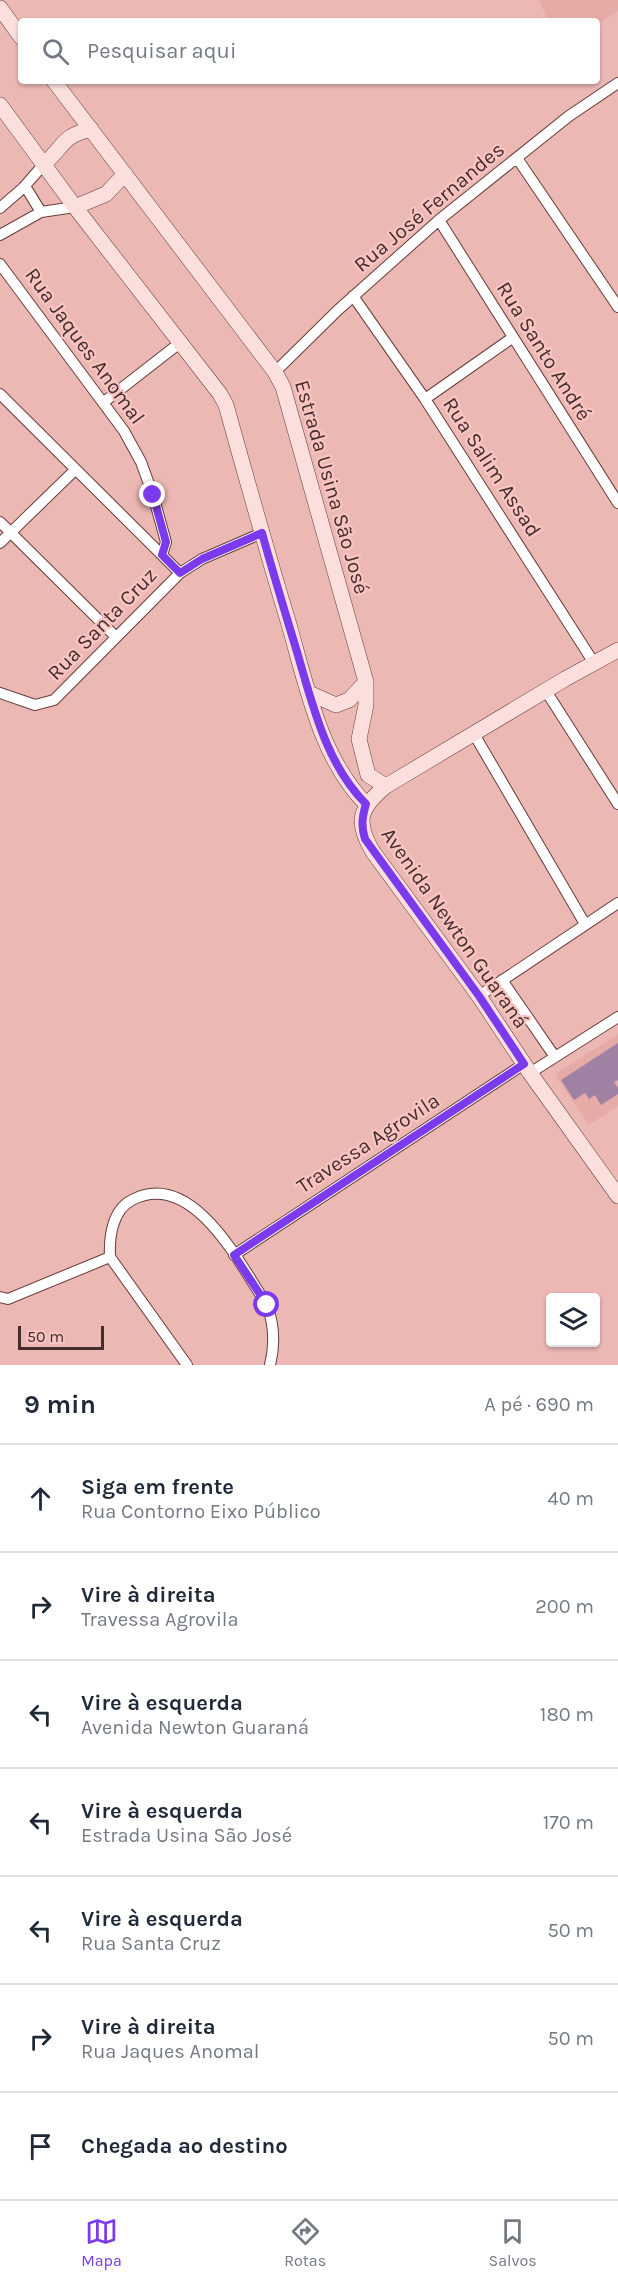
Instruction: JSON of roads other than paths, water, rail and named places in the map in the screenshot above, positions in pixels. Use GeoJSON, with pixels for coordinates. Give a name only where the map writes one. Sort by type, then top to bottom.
{"type":"FeatureCollection","features":[{"type":"Feature","properties":{"kind":"main road"},"geometry":{"type":"LineString","coordinates":[[0,8],[18,33]]}},
{"type":"Feature","properties":{"kind":"main road","name":"Estrada Usina São José"},"geometry":{"type":"LineString","coordinates":[[56,84],[275,372],[283,387],[366,682],[366,705],[359,739],[368,775],[386,786]]}},
{"type":"Feature","properties":{"kind":"main road"},"geometry":{"type":"LineString","coordinates":[[0,105],[75,207],[181,342],[226,405],[309,693],[332,759],[352,790],[366,804],[386,786],[618,650]]}},
{"type":"Feature","properties":{"kind":"main road"},"geometry":{"type":"LineString","coordinates":[[44,164],[54,155],[65,139],[75,133],[91,129]]}},
{"type":"Feature","properties":{"kind":"main road"},"geometry":{"type":"LineString","coordinates":[[75,207],[106,194],[125,174]]}},
{"type":"Feature","properties":{"kind":"main road"},"geometry":{"type":"LineString","coordinates":[[309,693],[336,705],[349,700],[366,682]]}},
{"type":"Feature","properties":{"kind":"main road","name":"Avenida Newton Guaraná"},"geometry":{"type":"LineString","coordinates":[[366,804],[362,816],[365,839],[479,996],[618,1196]]}},
{"type":"Feature","properties":{"kind":"street","name":"Rua José Fernandes"},"geometry":{"type":"LineString","coordinates":[[275,372],[353,296],[439,220],[569,116],[618,84]]}},
{"type":"Feature","properties":{"kind":"street"},"geometry":{"type":"LineString","coordinates":[[517,158],[618,307]]}},
{"type":"Feature","properties":{"kind":"street"},"geometry":{"type":"LineString","coordinates":[[0,208],[25,186],[44,164]]}},
{"type":"Feature","properties":{"kind":"street"},"geometry":{"type":"LineString","coordinates":[[25,186],[41,212]]}},
{"type":"Feature","properties":{"kind":"street"},"geometry":{"type":"LineString","coordinates":[[0,235],[41,212],[75,207]]}},
{"type":"Feature","properties":{"kind":"street","name":"Rua Santo André"},"geometry":{"type":"LineString","coordinates":[[439,220],[618,502]]}},
{"type":"Feature","properties":{"kind":"street","name":"Rua Jaques Anomal"},"geometry":{"type":"LineString","coordinates":[[0,264],[124,431],[147,479],[166,542],[162,555]]}},
{"type":"Feature","properties":{"kind":"street","name":"Rua Salim Assad"},"geometry":{"type":"LineString","coordinates":[[353,296],[424,399],[594,663]]}},
{"type":"Feature","properties":{"kind":"street"},"geometry":{"type":"LineString","coordinates":[[424,399],[512,338]]}},
{"type":"Feature","properties":{"kind":"street"},"geometry":{"type":"LineString","coordinates":[[104,402],[181,342]]}},
{"type":"Feature","properties":{"kind":"street"},"geometry":{"type":"LineString","coordinates":[[0,394],[180,573]]}},
{"type":"Feature","properties":{"kind":"street"},"geometry":{"type":"LineString","coordinates":[[0,543],[75,470]]}},
{"type":"Feature","properties":{"kind":"street"},"geometry":{"type":"LineString","coordinates":[[0,522],[116,637]]}},
{"type":"Feature","properties":{"kind":"street","name":"Rua Santa Cruz"},"geometry":{"type":"LineString","coordinates":[[0,693],[35,705],[54,700],[180,573],[202,559],[262,533]]}},
{"type":"Feature","properties":{"kind":"street"},"geometry":{"type":"LineString","coordinates":[[546,691],[618,804]]}},
{"type":"Feature","properties":{"kind":"street"},"geometry":{"type":"LineString","coordinates":[[474,734],[585,924]]}},
{"type":"Feature","properties":{"kind":"street"},"geometry":{"type":"LineString","coordinates":[[479,996],[618,903]]}},
{"type":"Feature","properties":{"kind":"street"},"geometry":{"type":"LineString","coordinates":[[502,980],[555,1057]]}},
{"type":"Feature","properties":{"kind":"street","name":"Travessa Agrovila"},"geometry":{"type":"LineString","coordinates":[[234,1255],[527,1068],[555,1057],[618,1017]]}},
{"type":"Feature","properties":{"kind":"street"},"geometry":{"type":"LineString","coordinates":[[187,1365],[111,1257],[110,1238],[118,1213],[130,1200],[144,1195],[164,1194],[192,1205],[213,1226],[269,1312],[273,1337],[270,1365]]}},
{"type":"Feature","properties":{"kind":"street"},"geometry":{"type":"LineString","coordinates":[[0,1297],[8,1299],[111,1257]]}}]}
